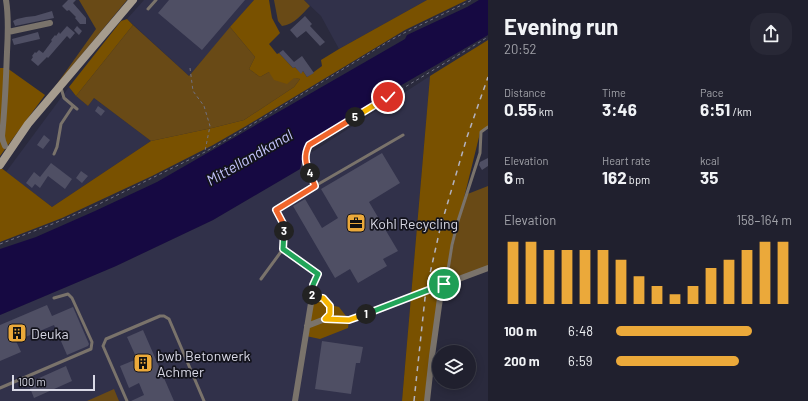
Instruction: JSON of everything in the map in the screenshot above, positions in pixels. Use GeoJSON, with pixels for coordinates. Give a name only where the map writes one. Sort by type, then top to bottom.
{"type":"FeatureCollection","features":[{"type":"Feature","properties":{"kind":"main road"},"geometry":{"type":"LineString","coordinates":[[0,165],[5,148],[28,124],[133,0]]}},
{"type":"Feature","properties":{"kind":"street"},"geometry":{"type":"LineString","coordinates":[[5,148],[2,141],[2,136],[8,32],[6,0]]}},
{"type":"Feature","properties":{"kind":"street"},"geometry":{"type":"LineString","coordinates":[[8,32],[50,23]]}},
{"type":"Feature","properties":{"kind":"street"},"geometry":{"type":"LineString","coordinates":[[307,326],[325,319],[349,320],[488,268]]}},
{"type":"Feature","properties":{"kind":"street"},"geometry":{"type":"LineString","coordinates":[[427,401],[441,291],[444,284]]}},
{"type":"Feature","properties":{"kind":"street"},"geometry":{"type":"LineString","coordinates":[[295,401],[312,297],[323,298],[330,306],[330,314],[325,319]]}},
{"type":"Feature","properties":{"kind":"lane"},"geometry":{"type":"LineString","coordinates":[[148,9],[156,0]]}},
{"type":"Feature","properties":{"kind":"lane"},"geometry":{"type":"LineString","coordinates":[[60,86],[64,98],[77,109]]}},
{"type":"Feature","properties":{"kind":"lane"},"geometry":{"type":"LineString","coordinates":[[54,154],[57,147],[61,124],[73,106]]}},
{"type":"Feature","properties":{"kind":"lane"},"geometry":{"type":"LineString","coordinates":[[444,284],[458,221],[480,153],[481,132],[488,127]]}},
{"type":"Feature","properties":{"kind":"lane"},"geometry":{"type":"LineString","coordinates":[[261,279],[283,249],[285,227],[276,210],[403,135]]}},
{"type":"Feature","properties":{"kind":"lane"},"geometry":{"type":"LineString","coordinates":[[306,156],[306,166],[315,186]]}},
{"type":"Feature","properties":{"kind":"lane"},"geometry":{"type":"LineString","coordinates":[[283,249],[318,274],[313,285],[312,297]]}},
{"type":"Feature","properties":{"kind":"lane"},"geometry":{"type":"LineString","coordinates":[[0,388],[91,349],[92,342],[72,298],[68,294],[54,298]]}},
{"type":"Feature","properties":{"kind":"lane"},"geometry":{"type":"LineString","coordinates":[[127,401],[103,346],[106,339],[160,316],[164,316],[169,319],[204,401]]}},
{"type":"Feature","properties":{"kind":"path"},"geometry":{"type":"LineString","coordinates":[[0,244],[55,223],[205,152],[412,28],[472,0]]}},
{"type":"Feature","properties":{"kind":"path"},"geometry":{"type":"LineString","coordinates":[[306,156],[306,151],[309,145],[488,37]]}},
{"type":"Feature","properties":{"kind":"path"},"geometry":{"type":"LineString","coordinates":[[190,68],[194,91],[204,106],[210,126],[205,152]]}},
{"type":"Feature","properties":{"kind":"shaded area"},"geometry":{"type":"Polygon","coordinates":[[[79,0],[127,0],[54,88],[96,29],[79,0]]]}},
{"type":"Feature","properties":{"kind":"shaded area"},"geometry":{"type":"Polygon","coordinates":[[[144,0],[254,0],[189,76],[127,19],[144,0]]]}},
{"type":"Feature","properties":{"kind":"shaded area"},"geometry":{"type":"Polygon","coordinates":[[[254,0],[269,0],[272,18],[280,33],[269,44],[277,54],[279,53],[293,68],[295,67],[301,73],[303,71],[307,77],[322,66],[321,60],[427,0],[467,0],[405,30],[213,145],[152,176],[62,218],[0,242],[0,167],[52,207],[151,141],[244,120],[294,87],[300,79],[294,78],[287,84],[274,80],[269,72],[260,77],[249,69],[255,57],[230,27],[254,0]]]}},
{"type":"Feature","properties":{"kind":"shaded area"},"geometry":{"type":"Polygon","coordinates":[[[274,0],[304,0],[310,6],[294,21],[282,26],[278,21],[274,0]]]}},
{"type":"Feature","properties":{"kind":"shaded area"},"geometry":{"type":"Polygon","coordinates":[[[304,0],[427,0],[339,49],[321,16],[304,0]]]}},
{"type":"Feature","properties":{"kind":"shaded area"},"geometry":{"type":"Polygon","coordinates":[[[127,19],[133,25],[76,96],[69,87],[121,21],[127,19]]]}},
{"type":"Feature","properties":{"kind":"shaded area"},"geometry":{"type":"Polygon","coordinates":[[[133,25],[189,76],[230,27],[255,57],[249,69],[260,77],[269,72],[300,79],[294,87],[244,120],[151,141],[94,98],[88,106],[76,96],[133,25]]]}},
{"type":"Feature","properties":{"kind":"shaded area"},"geometry":{"type":"Polygon","coordinates":[[[488,40],[488,128],[480,133],[444,285],[435,345],[432,345],[432,367],[427,401],[402,401],[430,76],[488,40]]]}},
{"type":"Feature","properties":{"kind":"shaded area"},"geometry":{"type":"Polygon","coordinates":[[[0,68],[7,68],[45,95],[0,156],[0,68]]]}},
{"type":"Feature","properties":{"kind":"shaded area"},"geometry":{"type":"Polygon","coordinates":[[[430,76],[402,401],[0,401],[0,315],[116,266],[213,220],[300,169],[302,158],[430,76]]]}},
{"type":"Feature","properties":{"kind":"shaded area"},"geometry":{"type":"Polygon","coordinates":[[[69,87],[76,96],[88,106],[94,98],[151,141],[52,207],[6,172],[69,87]]]}},
{"type":"Feature","properties":{"kind":"shaded area"},"geometry":{"type":"Polygon","coordinates":[[[488,186],[488,268],[444,285],[465,195],[488,186]]]}},
{"type":"Feature","properties":{"kind":"shaded area"},"geometry":{"type":"Polygon","coordinates":[[[312,297],[323,298],[330,305],[339,307],[349,320],[348,328],[320,339],[306,336],[312,297]]]}},
{"type":"Feature","properties":{"kind":"shaded area"},"geometry":{"type":"Polygon","coordinates":[[[114,389],[119,401],[87,401],[114,389]]]}},
{"type":"Feature","properties":{"kind":"water","name":"Mittellandkanal"},"geometry":{"type":"Polygon","coordinates":[[[479,0],[488,0],[488,35],[386,94],[306,145],[300,169],[213,220],[116,266],[0,315],[0,249],[36,237],[157,182],[405,39],[407,35],[479,0]]]}},
{"type":"Feature","properties":{"kind":"building"},"geometry":{"type":"Polygon","coordinates":[[[68,0],[76,0],[73,3],[86,18],[86,24],[80,24],[69,10],[67,11],[62,6],[68,0]]]}},
{"type":"Feature","properties":{"kind":"building"},"geometry":{"type":"Polygon","coordinates":[[[169,0],[245,0],[202,50],[158,13],[169,0]]]}},
{"type":"Feature","properties":{"kind":"building"},"geometry":{"type":"Polygon","coordinates":[[[52,11],[54,18],[15,26],[13,21],[17,19],[52,11]]]}},
{"type":"Feature","properties":{"kind":"building"},"geometry":{"type":"Polygon","coordinates":[[[305,16],[312,24],[310,26],[325,42],[320,46],[306,31],[297,38],[290,30],[305,16]]]}},
{"type":"Feature","properties":{"kind":"building"},"geometry":{"type":"Polygon","coordinates":[[[67,26],[75,33],[70,39],[67,36],[48,58],[47,57],[38,66],[31,60],[35,52],[36,53],[39,50],[43,53],[55,35],[56,36],[59,32],[60,34],[67,26]]]}},
{"type":"Feature","properties":{"kind":"building"},"geometry":{"type":"Polygon","coordinates":[[[77,26],[82,31],[79,35],[74,30],[77,26]]]}},
{"type":"Feature","properties":{"kind":"building"},"geometry":{"type":"Polygon","coordinates":[[[38,32],[40,39],[14,45],[12,39],[38,32]]]}},
{"type":"Feature","properties":{"kind":"building"},"geometry":{"type":"Polygon","coordinates":[[[283,50],[294,62],[302,56],[314,73],[307,77],[303,71],[301,74],[279,53],[283,50]]]}},
{"type":"Feature","properties":{"kind":"building"},"geometry":{"type":"Polygon","coordinates":[[[98,106],[105,111],[101,116],[95,111],[98,106]]]}},
{"type":"Feature","properties":{"kind":"building"},"geometry":{"type":"Polygon","coordinates":[[[44,135],[50,140],[43,149],[37,145],[44,135]]]}},
{"type":"Feature","properties":{"kind":"building","name":"Kohl Recycling"},"geometry":{"type":"Polygon","coordinates":[[[382,153],[400,183],[369,202],[398,251],[383,259],[387,266],[358,283],[350,269],[335,278],[293,206],[305,199],[322,228],[338,218],[321,189],[382,153]]]}},
{"type":"Feature","properties":{"kind":"building"},"geometry":{"type":"Polygon","coordinates":[[[488,158],[488,166],[482,170],[479,165],[480,162],[488,158]]]}},
{"type":"Feature","properties":{"kind":"building"},"geometry":{"type":"Polygon","coordinates":[[[51,163],[72,179],[65,189],[48,176],[40,188],[35,184],[32,188],[26,183],[34,172],[40,177],[51,163]]]}},
{"type":"Feature","properties":{"kind":"building"},"geometry":{"type":"Polygon","coordinates":[[[81,171],[88,176],[82,183],[76,178],[81,171]]]}},
{"type":"Feature","properties":{"kind":"building","name":"Deuka"},"geometry":{"type":"Polygon","coordinates":[[[47,305],[52,316],[73,307],[89,344],[88,346],[67,355],[54,325],[16,341],[21,352],[0,361],[0,325],[47,305]]]}},
{"type":"Feature","properties":{"kind":"building","name":"bwb Betonwerk Achmer"},"geometry":{"type":"Polygon","coordinates":[[[143,330],[174,401],[131,401],[144,395],[139,383],[129,388],[120,366],[137,359],[127,337],[143,330]]]}},
{"type":"Feature","properties":{"kind":"building"},"geometry":{"type":"Polygon","coordinates":[[[322,341],[363,347],[360,363],[356,363],[351,394],[315,389],[322,341]]]}},
{"type":"Feature","properties":{"kind":"building"},"geometry":{"type":"Polygon","coordinates":[[[66,366],[72,381],[34,398],[28,383],[66,366]]]}},
{"type":"Feature","properties":{"kind":"railway"},"geometry":{"type":"LineString","coordinates":[[414,401],[425,298],[440,229],[467,137],[488,77]]}},
{"type":"Feature","properties":{"kind":"place","name":"Kohl Recycling"},"geometry":{"type":"Point","coordinates":[356,223]}},
{"type":"Feature","properties":{"kind":"place","name":"Deuka"},"geometry":{"type":"Point","coordinates":[17,333]}},
{"type":"Feature","properties":{"kind":"place","name":"bwb Betonwerk Achmer"},"geometry":{"type":"Point","coordinates":[143,363]}},
{"type":"Feature","properties":{"kind":"route"},"geometry":{"type":"LineString","coordinates":[[388,97],[309,145],[306,151],[306,166],[315,186],[276,210],[285,227],[283,249],[318,274],[313,285],[312,297],[323,298],[330,306],[330,314],[325,319],[349,320],[444,284]]}}]}
